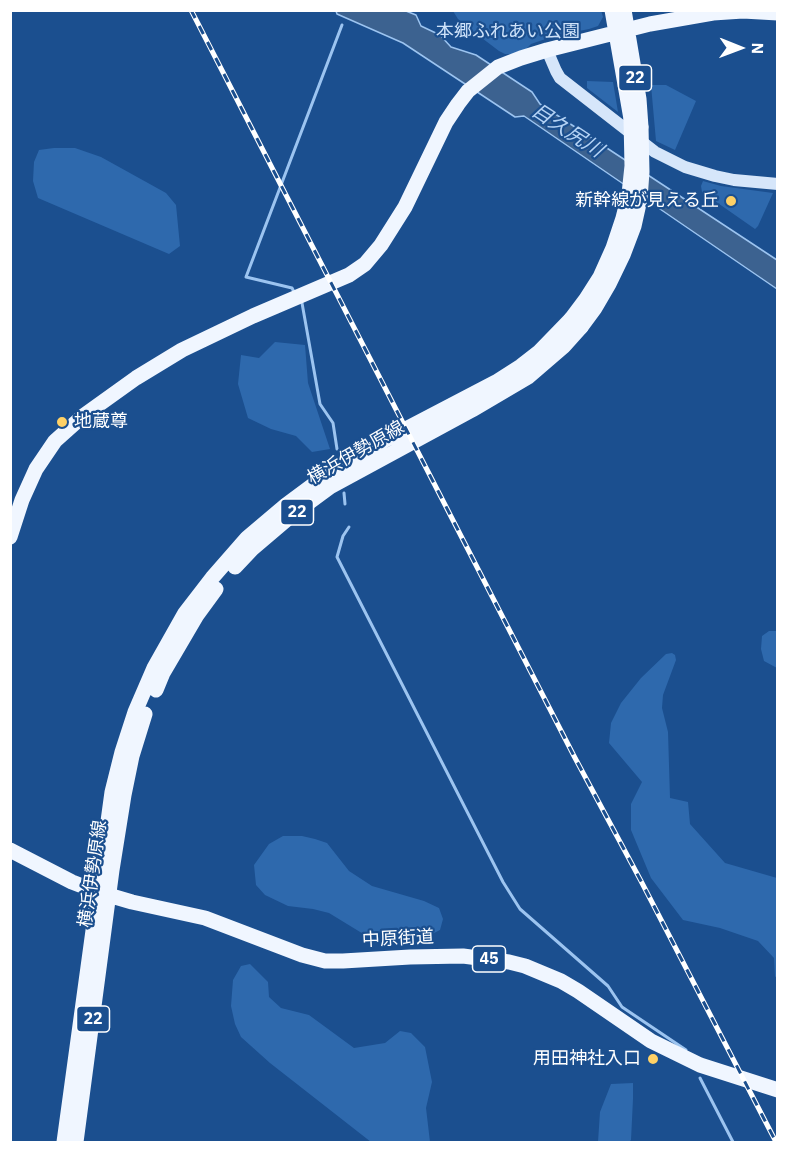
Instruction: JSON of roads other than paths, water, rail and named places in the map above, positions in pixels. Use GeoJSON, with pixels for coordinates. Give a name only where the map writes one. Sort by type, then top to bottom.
{"type":"FeatureCollection","features":[{"type":"Feature","properties":{"kind":"main road","name":"横浜伊勢原線"},"geometry":{"type":"LineString","coordinates":[[612,10],[622,31]]}},
{"type":"Feature","properties":{"kind":"main road","name":"横浜伊勢原線"},"geometry":{"type":"LineString","coordinates":[[76,1143],[104,894],[112,792],[135,712],[154,668],[185,613],[212,578],[247,538],[286,505],[325,476],[385,440],[513,372],[576,323],[612,248],[629,194],[636,123],[622,31],[624,10]]}},
{"type":"Feature","properties":{"kind":"main road"},"geometry":{"type":"LineString","coordinates":[[10,537],[22,500],[36,470],[55,441],[83,416],[126,384],[182,350],[253,316],[349,275],[365,264],[381,245],[405,207],[446,122],[458,104],[468,91],[502,65],[547,50],[660,22],[713,13],[743,11],[777,13]]}},
{"type":"Feature","properties":{"kind":"main road","name":"中原街道"},"geometry":{"type":"LineString","coordinates":[[10,850],[72,882],[104,894],[205,918],[302,955],[325,961],[463,957],[525,966],[570,986],[651,1041],[700,1065],[777,1090]]}},
{"type":"Feature","properties":{"kind":"main road","name":"横浜伊勢原線"},"geometry":{"type":"LineString","coordinates":[[64,1143],[104,894]]}},
{"type":"Feature","properties":{"kind":"street"},"geometry":{"type":"LineString","coordinates":[[547,50],[561,78],[655,152],[685,166],[715,176],[777,184]]}},
{"type":"Feature","properties":{"kind":"water","name":"目久尻川"},"geometry":{"type":"Polygon","coordinates":[[[336,11],[406,11],[416,15],[421,26],[440,35],[451,47],[476,55],[532,92],[540,104],[777,260],[777,289],[524,116],[515,117],[403,43],[337,14],[336,11]]]}},
{"type":"Feature","properties":{"kind":"waterway"},"geometry":{"type":"LineString","coordinates":[[294,292],[292,288],[246,277],[342,25]]}},
{"type":"Feature","properties":{"kind":"waterway"},"geometry":{"type":"LineString","coordinates":[[302,303],[320,404],[333,423],[337,449]]}},
{"type":"Feature","properties":{"kind":"waterway"},"geometry":{"type":"LineString","coordinates":[[344,493],[345,504]]}},
{"type":"Feature","properties":{"kind":"waterway"},"geometry":{"type":"LineString","coordinates":[[349,527],[343,536],[337,557],[503,882],[520,909],[608,986],[622,1007],[686,1050]]}},
{"type":"Feature","properties":{"kind":"waterway"},"geometry":{"type":"LineString","coordinates":[[700,1078],[733,1142]]}},
{"type":"Feature","properties":{"kind":"railway"},"geometry":{"type":"LineString","coordinates":[[191,10],[574,756],[776,1142]]}},
{"type":"Feature","properties":{"kind":"place","name":"新幹線が見える丘"},"geometry":{"type":"Point","coordinates":[731,201]}},
{"type":"Feature","properties":{"kind":"place","name":"地蔵尊"},"geometry":{"type":"Point","coordinates":[62,422]}},
{"type":"Feature","properties":{"kind":"place","name":"用田神社入口"},"geometry":{"type":"Point","coordinates":[653,1059]}},
{"type":"Feature","properties":{"kind":"park label","name":"本郷ふれあい公園"},"geometry":{"type":"Point","coordinates":[508,32]}}]}
